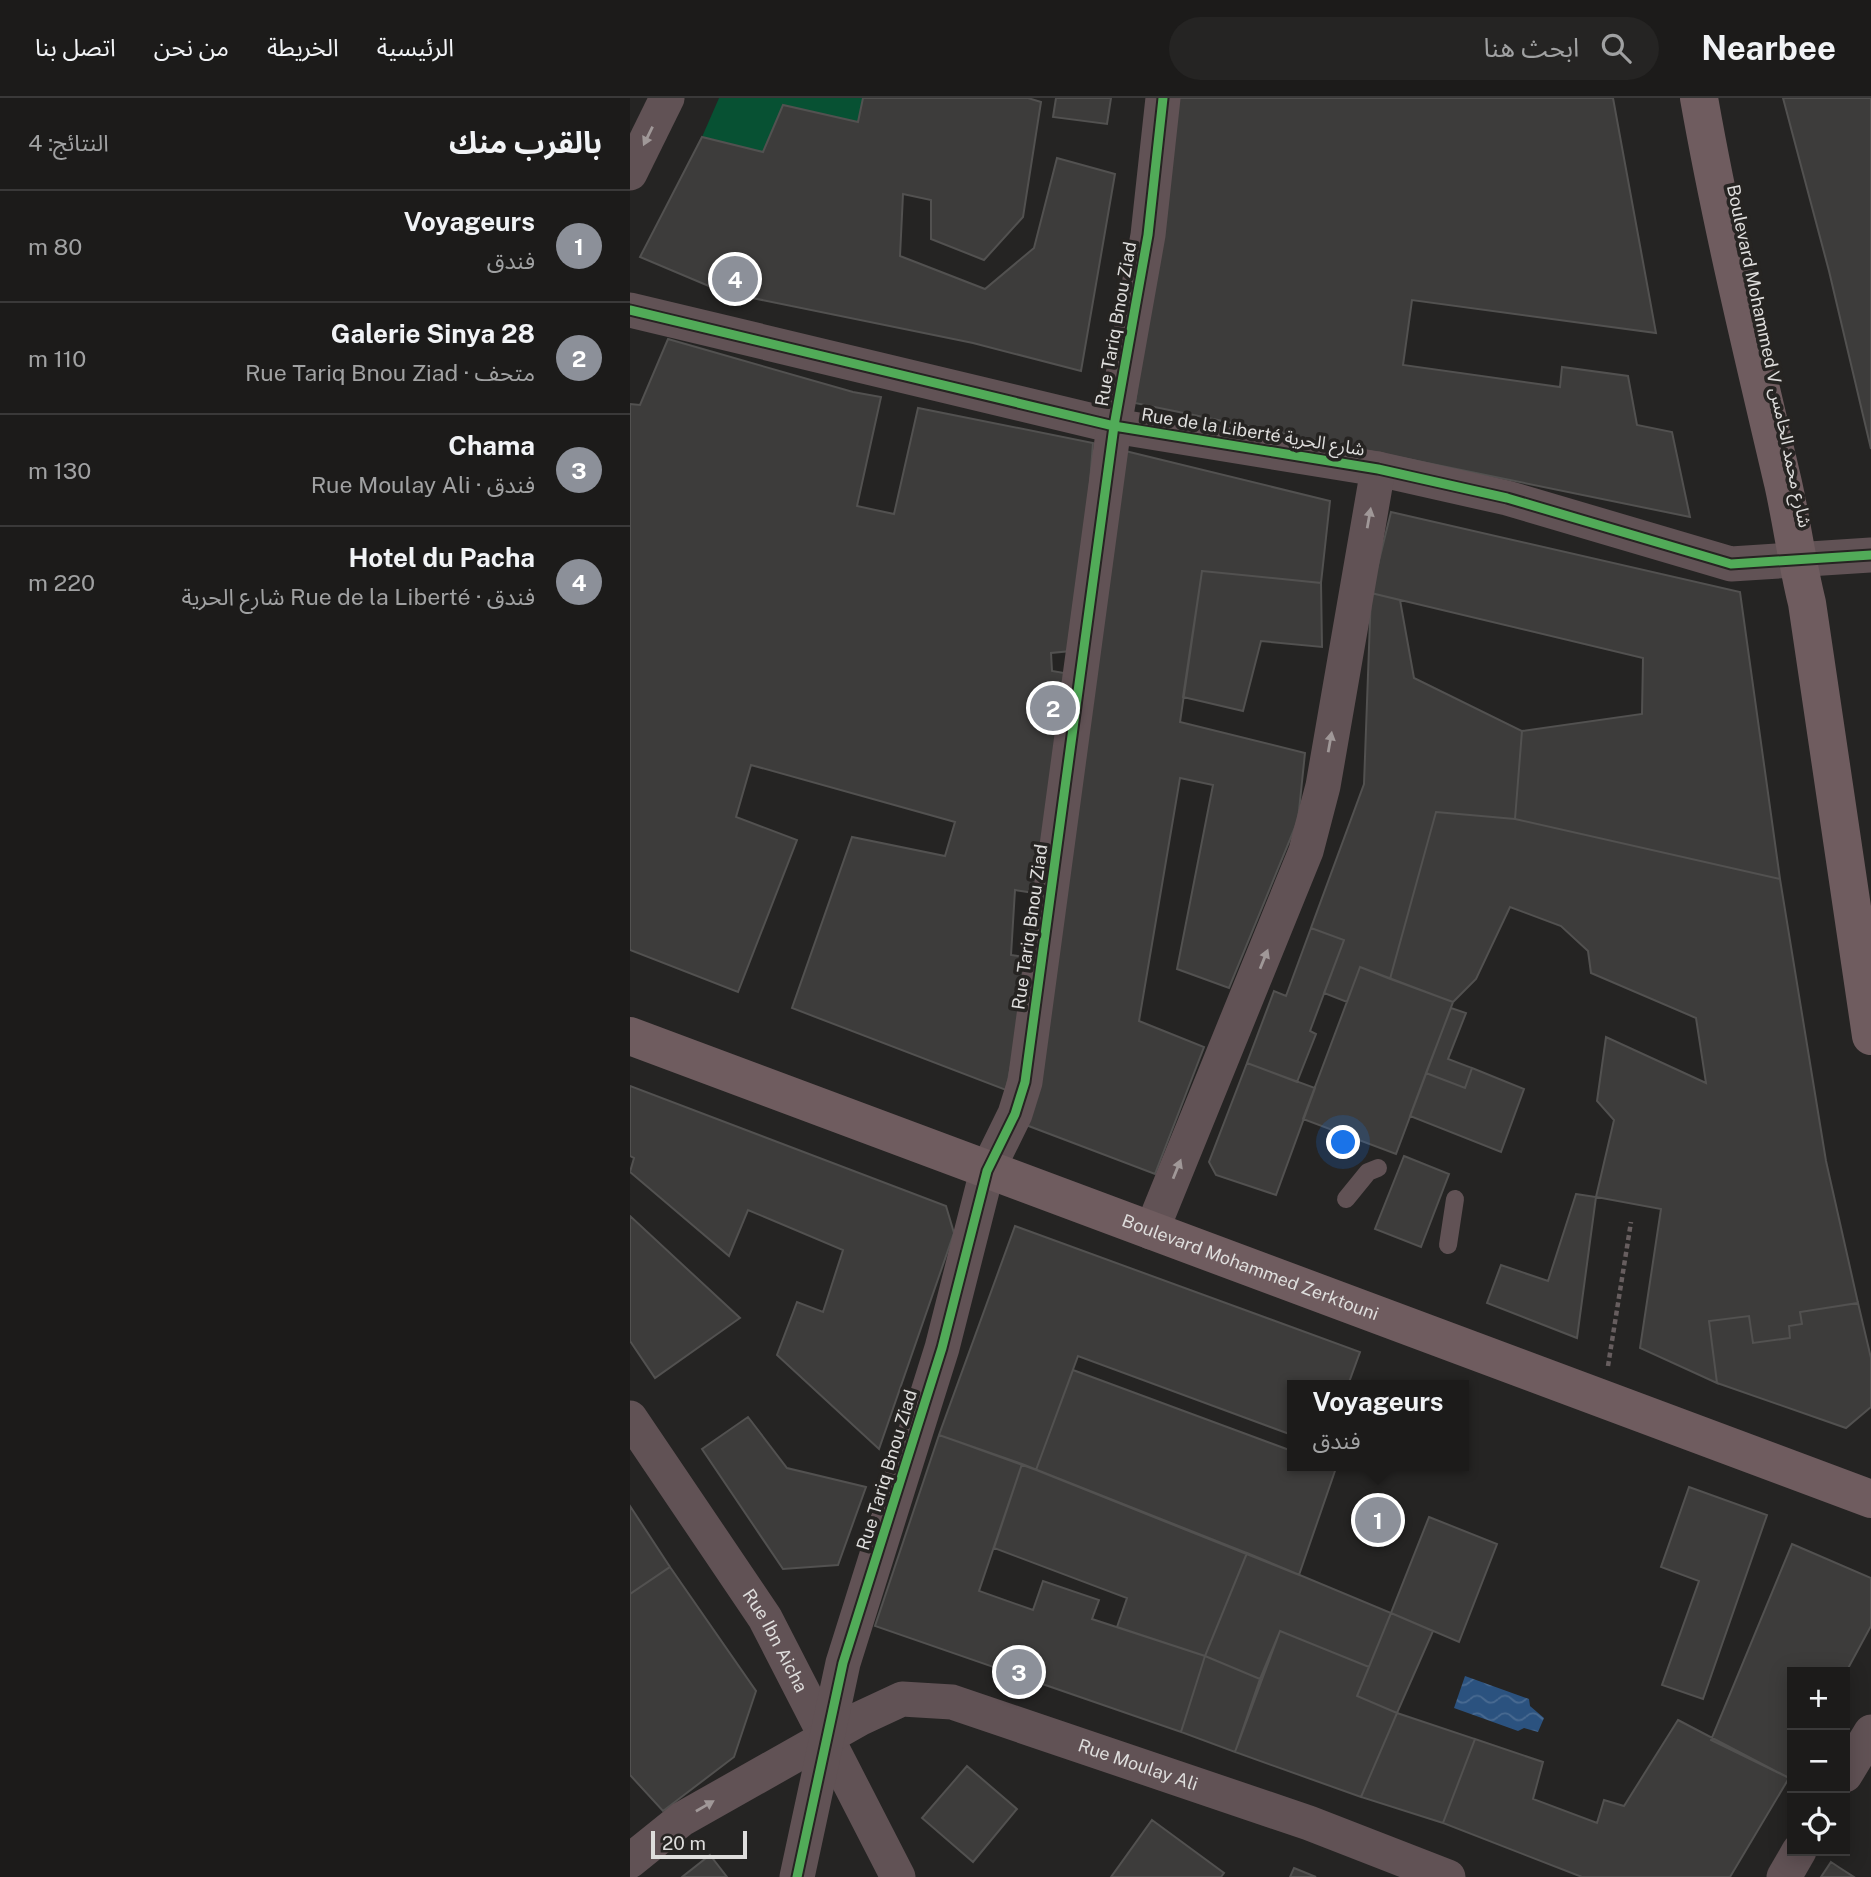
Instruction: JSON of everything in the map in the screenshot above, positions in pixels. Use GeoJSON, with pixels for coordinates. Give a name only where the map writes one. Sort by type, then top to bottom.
{"type":"FeatureCollection","features":[{"type":"Feature","properties":{"kind":"main road","name":"Boulevard Mohammed V شارع محمد الخامس"},"geometry":{"type":"LineString","coordinates":[[1699,98],[1721,219],[1788,506],[1796,558],[1807,603],[1871,1036]]}},
{"type":"Feature","properties":{"kind":"main road","name":"Boulevard Mohammed Zerktouni"},"geometry":{"type":"LineString","coordinates":[[630,1036],[1871,1499]]}},
{"type":"Feature","properties":{"kind":"street"},"geometry":{"type":"LineString","coordinates":[[630,173],[667,98]]}},
{"type":"Feature","properties":{"kind":"street","name":"Rue Tariq Bnou Ziad"},"geometry":{"type":"LineString","coordinates":[[797,1877],[843,1663],[942,1348],[987,1171],[1015,1114],[1025,1082],[1114,426],[1148,235],[1163,98]]}},
{"type":"Feature","properties":{"kind":"street","name":"Rue de la Liberté شارع الحرية"},"geometry":{"type":"LineString","coordinates":[[630,310],[1114,426],[1378,469],[1507,498],[1731,564],[1871,555]]}},
{"type":"Feature","properties":{"kind":"street"},"geometry":{"type":"LineString","coordinates":[[1151,1232],[1306,851],[1323,786],[1378,469]]}},
{"type":"Feature","properties":{"kind":"street","name":"Rue Ibn Aicha"},"geometry":{"type":"LineString","coordinates":[[630,1418],[765,1618],[898,1877]]}},
{"type":"Feature","properties":{"kind":"street","name":"Rue Moulay Ali"},"geometry":{"type":"LineString","coordinates":[[630,1860],[682,1819],[825,1737],[902,1699],[952,1702],[1309,1823],[1448,1877]]}},
{"type":"Feature","properties":{"kind":"street"},"geometry":{"type":"LineString","coordinates":[[1850,1767],[1871,1732]]}},
{"type":"Feature","properties":{"kind":"street"},"geometry":{"type":"LineString","coordinates":[[1784,1877],[1796,1856]]}},
{"type":"Feature","properties":{"kind":"lane"},"geometry":{"type":"LineString","coordinates":[[1346,1199],[1368,1172],[1378,1168]]}},
{"type":"Feature","properties":{"kind":"lane"},"geometry":{"type":"LineString","coordinates":[[1448,1245],[1455,1199]]}},
{"type":"Feature","properties":{"kind":"path"},"geometry":{"type":"LineString","coordinates":[[1603,1398],[1631,1222]]}},
{"type":"Feature","properties":{"kind":"green space"},"geometry":{"type":"Polygon","coordinates":[[[719,98],[863,98],[858,122],[783,105],[763,152],[702,137],[719,98]]]}},
{"type":"Feature","properties":{"kind":"water"},"geometry":{"type":"Polygon","coordinates":[[[1465,1676],[1529,1699],[1530,1706],[1544,1718],[1538,1732],[1524,1728],[1518,1731],[1454,1708],[1465,1676]]]}},
{"type":"Feature","properties":{"kind":"building"},"geometry":{"type":"Polygon","coordinates":[[[863,98],[1028,98],[1041,102],[1023,217],[984,260],[931,239],[931,200],[903,194],[900,256],[985,289],[1034,248],[1057,158],[1115,174],[1081,371],[973,343],[723,292],[640,257],[702,137],[763,152],[783,105],[858,122],[863,98]]]}},
{"type":"Feature","properties":{"kind":"building"},"geometry":{"type":"Polygon","coordinates":[[[1056,98],[1111,98],[1107,124],[1053,117],[1056,98]]]}},
{"type":"Feature","properties":{"kind":"building"},"geometry":{"type":"Polygon","coordinates":[[[1176,98],[1613,98],[1656,333],[1412,300],[1403,365],[1560,387],[1562,367],[1628,376],[1637,425],[1672,432],[1690,517],[1135,403],[1176,98]]]}},
{"type":"Feature","properties":{"kind":"building"},"geometry":{"type":"Polygon","coordinates":[[[1783,98],[1871,98],[1871,449],[1829,271],[1783,98]]]}},
{"type":"Feature","properties":{"kind":"building"},"geometry":{"type":"Polygon","coordinates":[[[668,339],[853,392],[881,397],[857,506],[894,514],[918,408],[1093,443],[1083,575],[1071,651],[1051,653],[1052,671],[1070,674],[1041,894],[1015,890],[1011,955],[1033,958],[1006,1090],[792,1008],[852,837],[945,856],[955,822],[751,765],[736,817],[797,840],[738,992],[630,950],[630,404],[640,405],[668,339]]]}},
{"type":"Feature","properties":{"kind":"building"},"geometry":{"type":"Polygon","coordinates":[[[1113,448],[1330,501],[1321,583],[1202,571],[1180,722],[1305,753],[1298,820],[1229,988],[1177,969],[1213,785],[1180,778],[1139,1021],[1204,1047],[1155,1174],[1026,1125],[1113,448]]]}},
{"type":"Feature","properties":{"kind":"building"},"geometry":{"type":"Polygon","coordinates":[[[1391,512],[1740,592],[1780,879],[1515,819],[1522,731],[1642,714],[1643,658],[1371,593],[1391,512]]]}},
{"type":"Feature","properties":{"kind":"building"},"geometry":{"type":"Polygon","coordinates":[[[1202,571],[1321,583],[1322,647],[1261,641],[1243,711],[1183,697],[1202,571]]]}},
{"type":"Feature","properties":{"kind":"building"},"geometry":{"type":"Polygon","coordinates":[[[1371,593],[1400,600],[1414,678],[1522,731],[1515,819],[1436,812],[1390,979],[1360,967],[1347,1002],[1324,993],[1344,940],[1311,928],[1364,784],[1371,593]]]}},
{"type":"Feature","properties":{"kind":"building"},"geometry":{"type":"Polygon","coordinates":[[[1436,812],[1515,819],[1780,879],[1826,1161],[1858,1303],[1800,1312],[1802,1324],[1789,1326],[1790,1338],[1753,1343],[1749,1316],[1709,1321],[1717,1383],[1640,1348],[1661,1209],[1596,1197],[1614,1120],[1597,1101],[1606,1037],[1706,1083],[1696,1018],[1591,973],[1588,951],[1561,926],[1510,907],[1476,979],[1453,1002],[1390,979],[1436,812]]]}},
{"type":"Feature","properties":{"kind":"building"},"geometry":{"type":"Polygon","coordinates":[[[1311,928],[1344,940],[1310,1031],[1316,1034],[1297,1082],[1247,1063],[1274,991],[1286,996],[1311,928]]]}},
{"type":"Feature","properties":{"kind":"building"},"geometry":{"type":"Polygon","coordinates":[[[1360,967],[1453,1002],[1396,1154],[1303,1119],[1360,967]]]}},
{"type":"Feature","properties":{"kind":"building"},"geometry":{"type":"Polygon","coordinates":[[[1451,1008],[1466,1013],[1448,1059],[1472,1068],[1465,1088],[1426,1073],[1451,1008]]]}},
{"type":"Feature","properties":{"kind":"building"},"geometry":{"type":"Polygon","coordinates":[[[1247,1063],[1315,1088],[1276,1195],[1216,1175],[1209,1162],[1247,1063]]]}},
{"type":"Feature","properties":{"kind":"building"},"geometry":{"type":"Polygon","coordinates":[[[1472,1068],[1524,1089],[1501,1152],[1410,1116],[1426,1073],[1465,1088],[1472,1068]]]}},
{"type":"Feature","properties":{"kind":"building"},"geometry":{"type":"Polygon","coordinates":[[[630,1086],[946,1206],[954,1233],[879,1449],[777,1355],[797,1302],[823,1312],[843,1250],[748,1210],[729,1256],[630,1172],[634,1158],[630,1156],[630,1086]]]}},
{"type":"Feature","properties":{"kind":"building"},"geometry":{"type":"Polygon","coordinates":[[[1404,1156],[1449,1174],[1421,1247],[1375,1229],[1404,1156]]]}},
{"type":"Feature","properties":{"kind":"building"},"geometry":{"type":"Polygon","coordinates":[[[1576,1194],[1596,1197],[1577,1338],[1487,1303],[1501,1265],[1548,1281],[1576,1194]]]}},
{"type":"Feature","properties":{"kind":"building"},"geometry":{"type":"Polygon","coordinates":[[[630,1216],[740,1318],[655,1378],[630,1341],[630,1216]]]}},
{"type":"Feature","properties":{"kind":"building"},"geometry":{"type":"Polygon","coordinates":[[[1015,1226],[1360,1352],[1350,1380],[1287,1380],[1287,1433],[1078,1356],[1036,1470],[939,1435],[1015,1226]]]}},
{"type":"Feature","properties":{"kind":"building"},"geometry":{"type":"Polygon","coordinates":[[[1858,1303],[1871,1358],[1871,1407],[1846,1428],[1717,1383],[1709,1321],[1749,1316],[1753,1343],[1790,1338],[1789,1326],[1802,1324],[1800,1312],[1858,1303]]]}},
{"type":"Feature","properties":{"kind":"building"},"geometry":{"type":"Polygon","coordinates":[[[1073,1370],[1287,1449],[1287,1471],[1335,1471],[1299,1575],[1036,1470],[1073,1370]]]}},
{"type":"Feature","properties":{"kind":"building"},"geometry":{"type":"Polygon","coordinates":[[[748,1417],[787,1468],[866,1487],[838,1565],[783,1569],[702,1449],[748,1417]]]}},
{"type":"Feature","properties":{"kind":"building"},"geometry":{"type":"Polygon","coordinates":[[[939,1435],[1022,1464],[979,1591],[1033,1610],[1043,1581],[1099,1600],[1092,1619],[1205,1656],[1181,1732],[875,1626],[939,1435]]]}},
{"type":"Feature","properties":{"kind":"building"},"geometry":{"type":"Polygon","coordinates":[[[1022,1464],[1247,1553],[1205,1656],[1117,1627],[1127,1598],[994,1548],[1022,1464]]]}},
{"type":"Feature","properties":{"kind":"building"},"geometry":{"type":"Polygon","coordinates":[[[1689,1487],[1767,1515],[1703,1699],[1662,1685],[1699,1581],[1661,1567],[1689,1487]]]}},
{"type":"Feature","properties":{"kind":"building"},"geometry":{"type":"Polygon","coordinates":[[[630,1506],[670,1567],[630,1594],[630,1506]]]}},
{"type":"Feature","properties":{"kind":"building"},"geometry":{"type":"Polygon","coordinates":[[[1429,1517],[1497,1544],[1459,1642],[1391,1613],[1429,1517]]]}},
{"type":"Feature","properties":{"kind":"building"},"geometry":{"type":"Polygon","coordinates":[[[1792,1544],[1871,1578],[1871,1626],[1849,1667],[1787,1667],[1787,1777],[1711,1740],[1792,1544]]]}},
{"type":"Feature","properties":{"kind":"building"},"geometry":{"type":"Polygon","coordinates":[[[1247,1553],[1391,1613],[1369,1667],[1280,1631],[1260,1679],[1205,1656],[1247,1553]]]}},
{"type":"Feature","properties":{"kind":"building"},"geometry":{"type":"Polygon","coordinates":[[[670,1567],[756,1691],[734,1757],[663,1811],[630,1775],[630,1594],[670,1567]]]}},
{"type":"Feature","properties":{"kind":"building"},"geometry":{"type":"Polygon","coordinates":[[[1391,1613],[1433,1631],[1397,1713],[1357,1696],[1391,1613]]]}},
{"type":"Feature","properties":{"kind":"building"},"geometry":{"type":"Polygon","coordinates":[[[1280,1631],[1369,1667],[1357,1696],[1397,1713],[1361,1797],[1235,1752],[1280,1631]]]}},
{"type":"Feature","properties":{"kind":"building"},"geometry":{"type":"Polygon","coordinates":[[[1205,1656],[1260,1679],[1235,1752],[1181,1732],[1205,1656]]]}},
{"type":"Feature","properties":{"kind":"building"},"geometry":{"type":"Polygon","coordinates":[[[1397,1713],[1475,1739],[1443,1823],[1361,1797],[1397,1713]]]}},
{"type":"Feature","properties":{"kind":"building"},"geometry":{"type":"Polygon","coordinates":[[[1678,1720],[1787,1777],[1787,1781],[1730,1877],[1582,1877],[1443,1823],[1475,1739],[1543,1762],[1533,1799],[1597,1823],[1604,1800],[1624,1806],[1678,1720]]]}},
{"type":"Feature","properties":{"kind":"building"},"geometry":{"type":"Polygon","coordinates":[[[967,1766],[1017,1809],[973,1862],[922,1818],[967,1766]]]}},
{"type":"Feature","properties":{"kind":"building"},"geometry":{"type":"Polygon","coordinates":[[[1152,1820],[1224,1873],[1221,1877],[1111,1877],[1152,1820]]]}},
{"type":"Feature","properties":{"kind":"building"},"geometry":{"type":"Polygon","coordinates":[[[710,1855],[727,1877],[682,1877],[710,1855]]]}},
{"type":"Feature","properties":{"kind":"building"},"geometry":{"type":"Polygon","coordinates":[[[1831,1862],[1840,1868],[1854,1877],[1821,1877],[1831,1862]]]}},
{"type":"Feature","properties":{"kind":"building"},"geometry":{"type":"Polygon","coordinates":[[[1294,1868],[1316,1877],[1290,1877],[1294,1868]]]}},
{"type":"Feature","properties":{"kind":"cycle path"},"geometry":{"type":"LineString","coordinates":[[797,1877],[843,1663],[942,1348],[987,1171],[1015,1114],[1025,1082],[1114,426],[1148,235],[1163,98]]}},
{"type":"Feature","properties":{"kind":"cycle path"},"geometry":{"type":"LineString","coordinates":[[630,310],[1114,426],[1378,469],[1507,498],[1731,564],[1871,555]]}},
{"type":"Feature","properties":{"kind":"place","name":"Hotel du Pacha"},"geometry":{"type":"Point","coordinates":[735,279]}},
{"type":"Feature","properties":{"kind":"place","name":"Galerie Sinya 28"},"geometry":{"type":"Point","coordinates":[1053,708]}},
{"type":"Feature","properties":{"kind":"place","name":"Voyageurs"},"geometry":{"type":"Point","coordinates":[1378,1520]}},
{"type":"Feature","properties":{"kind":"place","name":"Chama"},"geometry":{"type":"Point","coordinates":[1019,1672]}}]}
